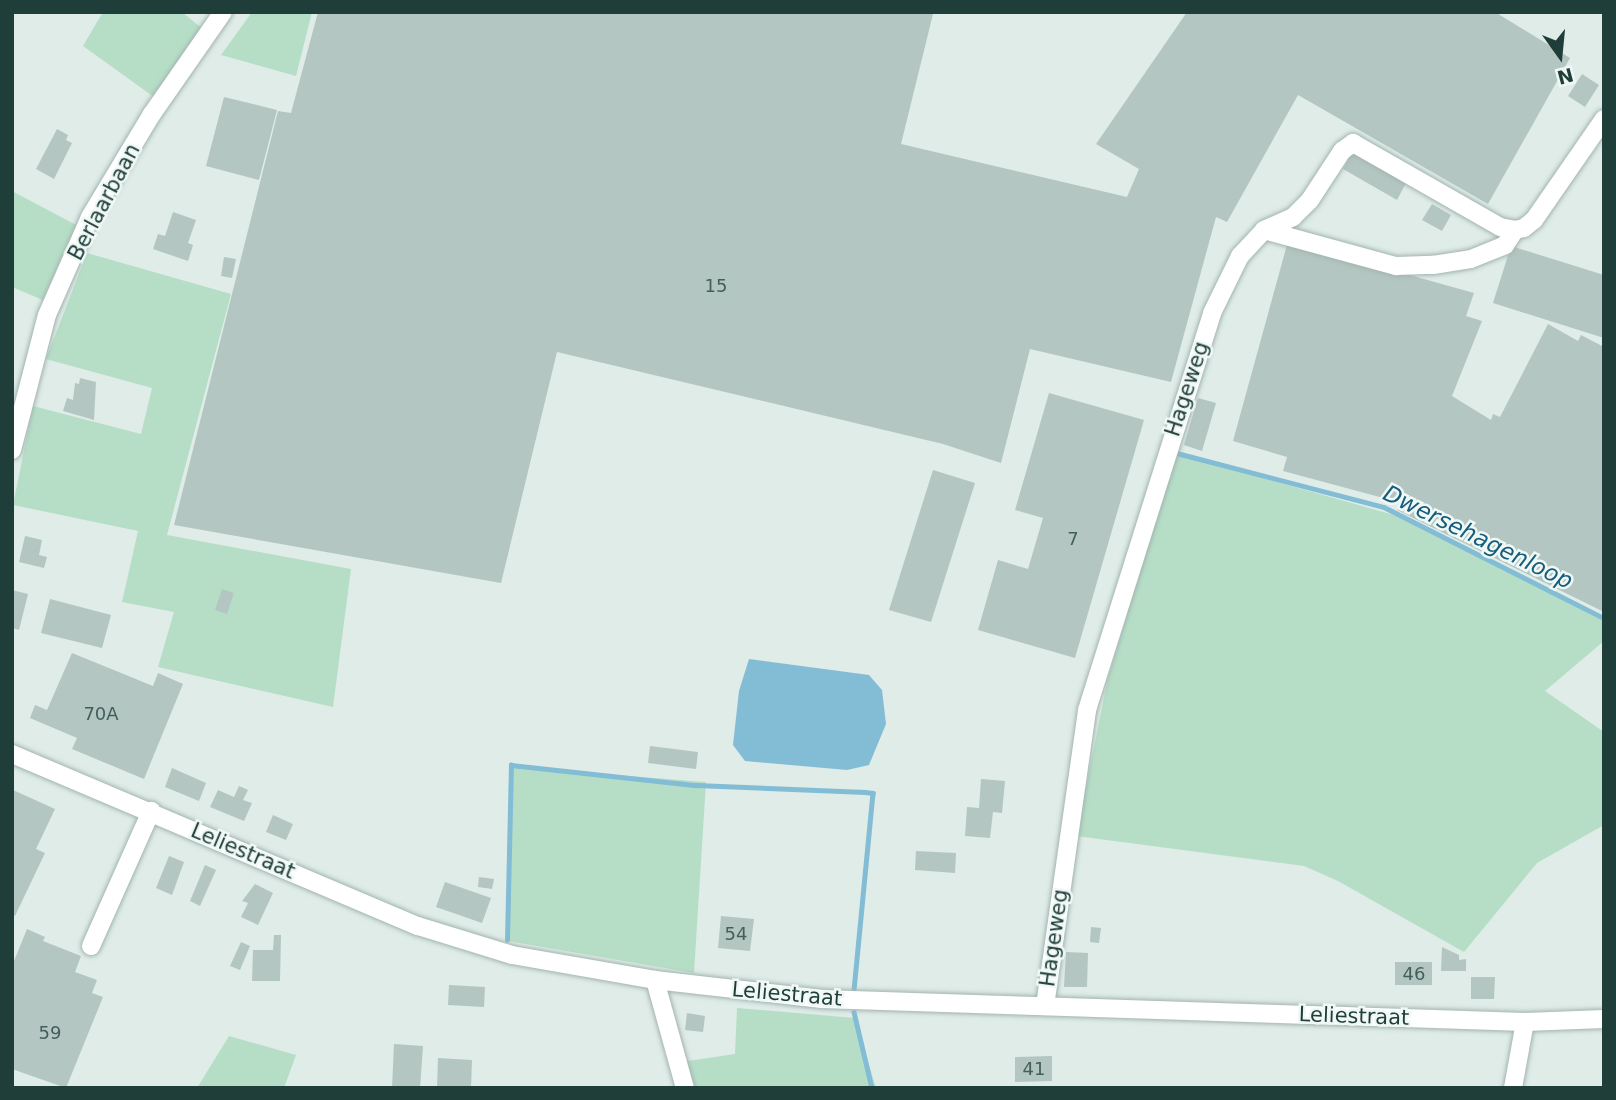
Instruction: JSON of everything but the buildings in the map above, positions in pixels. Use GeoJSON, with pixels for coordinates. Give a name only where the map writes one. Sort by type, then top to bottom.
{"type":"FeatureCollection","features":[{"type":"Feature","properties":{"kind":"street","name":"Berlaarbaan"},"geometry":{"type":"LineString","coordinates":[[12,450],[47,315],[90,217],[152,114],[223,12]]}},
{"type":"Feature","properties":{"kind":"street"},"geometry":{"type":"LineString","coordinates":[[1264,230],[1396,266],[1433,265],[1471,259],[1505,245],[1515,230],[1534,220],[1604,120]]}},
{"type":"Feature","properties":{"kind":"street","name":"Hageweg"},"geometry":{"type":"LineString","coordinates":[[1045,1006],[1087,710],[1212,313],[1240,256],[1264,230],[1293,217],[1310,200],[1342,151],[1353,143],[1500,227],[1515,230]]}},
{"type":"Feature","properties":{"kind":"street","name":"Leliestraat"},"geometry":{"type":"LineString","coordinates":[[12,754],[418,926],[512,955],[655,981],[822,999],[1525,1022],[1604,1019]]}},
{"type":"Feature","properties":{"kind":"street"},"geometry":{"type":"LineString","coordinates":[[91,946],[151,811]]}},
{"type":"Feature","properties":{"kind":"street"},"geometry":{"type":"LineString","coordinates":[[655,981],[685,1088]]}},
{"type":"Feature","properties":{"kind":"street"},"geometry":{"type":"LineString","coordinates":[[1513,1088],[1525,1022]]}},
{"type":"Feature","properties":{"kind":"green space"},"geometry":{"type":"Polygon","coordinates":[[[103,12],[182,12],[204,30],[154,97],[83,46],[103,12]]]}},
{"type":"Feature","properties":{"kind":"green space"},"geometry":{"type":"Polygon","coordinates":[[[252,12],[312,12],[296,76],[221,55],[252,12]]]}},
{"type":"Feature","properties":{"kind":"green space"},"geometry":{"type":"Polygon","coordinates":[[[12,191],[76,225],[43,300],[12,287],[12,191]]]}},
{"type":"Feature","properties":{"kind":"green space"},"geometry":{"type":"Polygon","coordinates":[[[87,253],[231,294],[167,535],[351,569],[333,707],[158,667],[174,612],[122,602],[138,531],[13,505],[33,406],[141,434],[152,388],[46,359],[87,253]]]}},
{"type":"Feature","properties":{"kind":"green space"},"geometry":{"type":"Polygon","coordinates":[[[1175,453],[1394,515],[1604,621],[1604,641],[1545,691],[1604,732],[1604,825],[1537,863],[1464,952],[1338,881],[1304,866],[1076,836],[1108,678],[1175,453]]]}},
{"type":"Feature","properties":{"kind":"green space"},"geometry":{"type":"Polygon","coordinates":[[[512,767],[706,782],[694,973],[508,941],[512,767]]]}},
{"type":"Feature","properties":{"kind":"green space"},"geometry":{"type":"Polygon","coordinates":[[[737,1008],[855,1018],[876,1088],[689,1088],[681,1062],[735,1054],[737,1008]]]}},
{"type":"Feature","properties":{"kind":"green space"},"geometry":{"type":"Polygon","coordinates":[[[229,1036],[296,1055],[284,1088],[197,1088],[229,1036]]]}},
{"type":"Feature","properties":{"kind":"water"},"geometry":{"type":"Polygon","coordinates":[[[749,659],[869,675],[882,690],[886,724],[869,765],[847,770],[745,761],[733,745],[739,691],[749,659]]]}},
{"type":"Feature","properties":{"kind":"waterway","name":"Dwersehagenloop"},"geometry":{"type":"LineString","coordinates":[[1173,452],[1384,507],[1604,618]]}},
{"type":"Feature","properties":{"kind":"waterway"},"geometry":{"type":"LineString","coordinates":[[507,940],[511,765],[696,785],[873,793],[854,989]]}},
{"type":"Feature","properties":{"kind":"waterway"},"geometry":{"type":"LineString","coordinates":[[854,1012],[872,1088]]}}]}
